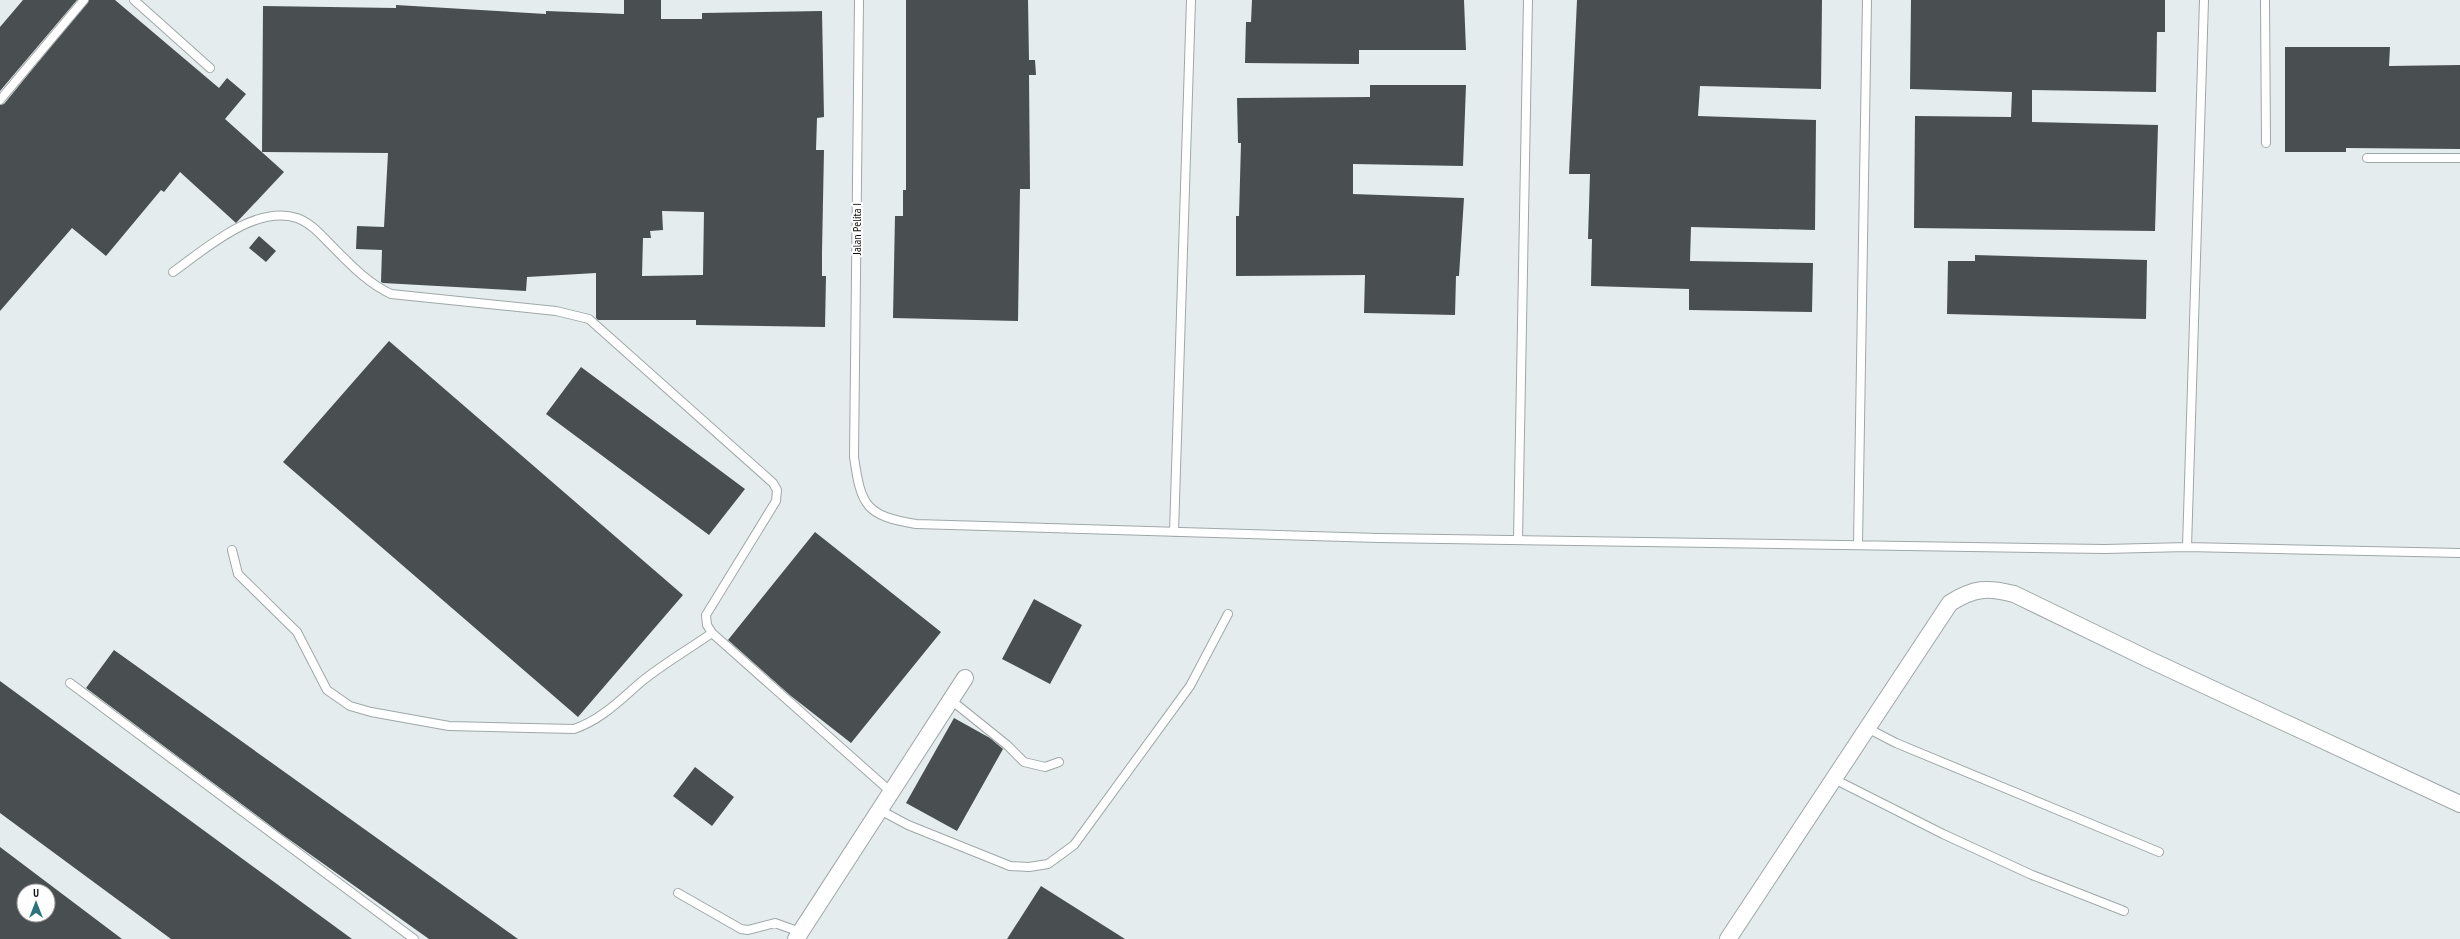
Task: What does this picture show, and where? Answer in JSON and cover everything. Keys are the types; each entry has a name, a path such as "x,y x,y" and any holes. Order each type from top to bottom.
{"street":[{"path":"1728,939 1950,603 1966,593 1994,589 2014,594 2148,659 2460,804"},
{"path":"798,936 965,678"}],"lane":[{"path":"0,100 84,0"},
{"path":"134,0 210,68"},
{"name":"Jalan Pelita I","path":"859,0 854,457 858,481 866,503 875,514 890,520 916,524 1518,540 1858,544 2105,549 2187,548 2460,553"},
{"path":"1174,532 1191,0"},
{"path":"1518,540 1528,0"},
{"path":"1858,544 1867,0"},
{"path":"2187,548 2204,0"},
{"path":"2265,0 2266,143"},
{"path":"2367,158 2460,158"},
{"path":"173,272 232,230 258,220 288,216 307,223 376,287 391,294 556,311 589,320 767,478 777,490 776,501 706,615 707,625 712,633 891,792"},
{"path":"232,550 238,574 297,632 327,690 350,706 409,720 449,726 574,729 585,726 618,705 642,682 712,633"},
{"path":"880,810 908,825 1010,866 1029,867 1048,864 1074,845 1190,686 1228,614"},
{"path":"70,683 414,939"},
{"path":"951,700 1007,745 1024,762 1045,767 1059,762"},
{"path":"1867,728 1896,743 2158,852"},
{"path":"1834,779 1943,834 2025,872 2124,911"},
{"path":"678,893 741,929 748,930 775,923 798,936"}],"building":[{"path":"23,0 77,0 0,91 0,27"},
{"path":"89,0 115,0 219,88 227,78 246,94 225,119 284,172 236,223 180,172 164,192 161,190 106,256 72,228 0,311 0,105 4,104"},
{"path":"624,0 661,0 661,19 702,19 702,13 822,11 824,117 817,118 816,150 824,150 822,276 826,276 825,327 696,325 696,320 598,320 596,318 596,273 527,277 526,291 383,283 381,282 382,250 356,249 357,226 384,227 388,153 262,152 263,6 396,8 396,5 546,14 546,11 624,14","holes":["662,211 704,212 703,275 642,276 643,238 651,238 650,231 663,230"]},
{"path":"906,0 1028,0 1029,60 1035,60 1036,75 1029,75 1030,189 1020,189 1018,321 893,318 895,216 903,216 903,190 906,190"},
{"path":"1252,0 1464,0 1466,50 1359,50 1359,64 1245,63 1246,22 1251,22"},
{"path":"1577,0 1822,0 1821,89 1700,86 1698,116 1816,120 1815,230 1691,227 1690,261 1813,263 1812,312 1689,310 1689,289 1591,286 1592,239 1588,239 1590,174 1569,174"},
{"path":"1911,0 2165,0 2165,32 2157,32 2156,92 2032,90 2032,122 2158,125 2155,231 1914,228 1915,116 2011,117 2012,92 1910,89"},
{"path":"2285,47 2390,47 2389,66 2460,65 2460,149 2346,148 2346,152 2285,152"},
{"path":"1370,85 1466,85 1463,166 1353,164 1353,194 1464,198 1459,276 1456,276 1455,315 1364,313 1365,275 1236,276 1236,216 1239,216 1241,143 1238,143 1237,98 1370,97"},
{"path":"259,236 276,251 266,262 249,248"},
{"path":"1975,255 2147,260 2146,319 1947,314 1948,261 1975,261"},
{"path":"389,341 683,595 578,717 283,462"},
{"path":"581,367 745,489 709,535 546,414"},
{"path":"815,532 941,632 851,743 791,696 728,640"},
{"path":"1034,599 1082,625 1050,684 1002,659"},
{"path":"114,650 518,939 429,939 283,835 86,688"},
{"path":"0,681 352,939 171,939 0,813"},
{"path":"954,718 990,738 1003,749 957,831 906,803"},
{"path":"695,767 734,797 712,826 673,796"},
{"path":"0,847 48,883 16,883 16,923 56,923 56,889 122,939 0,939"},
{"path":"1041,886 1125,939 1007,939"}]}
